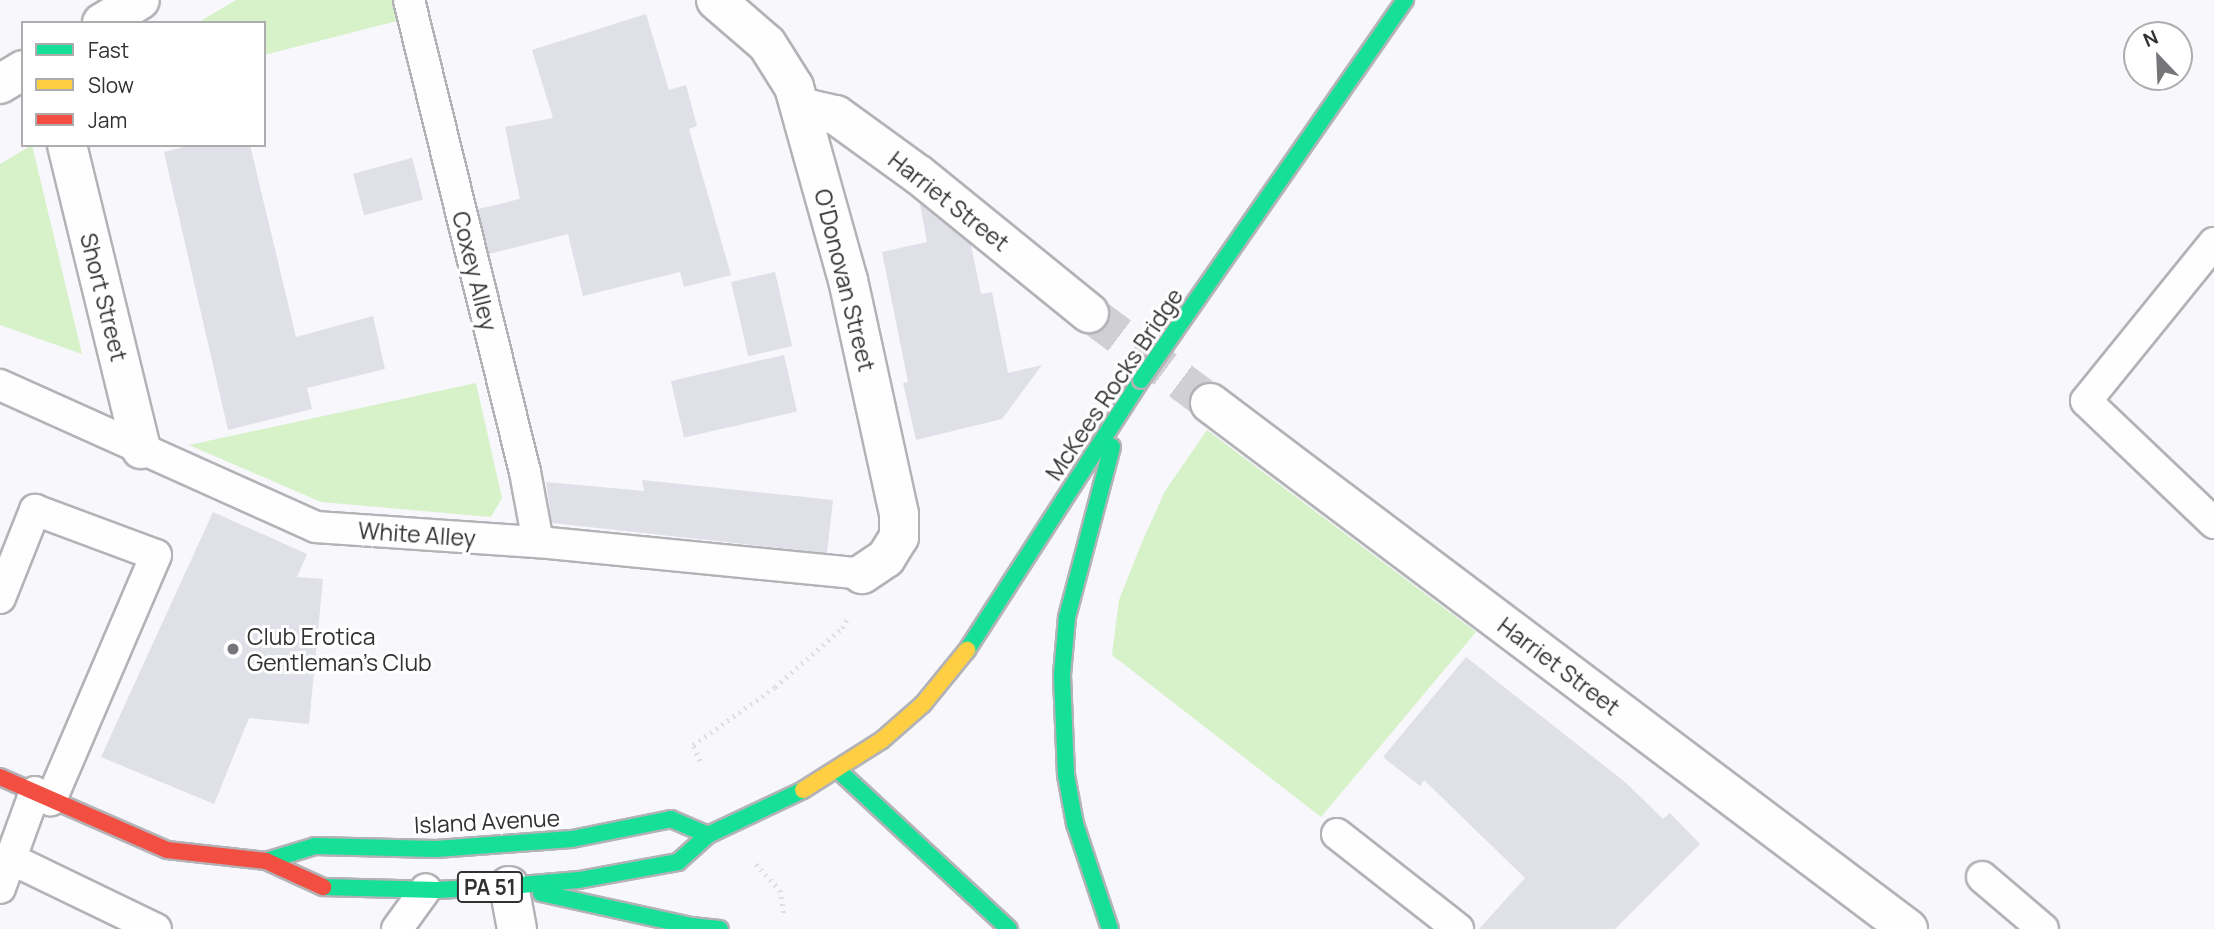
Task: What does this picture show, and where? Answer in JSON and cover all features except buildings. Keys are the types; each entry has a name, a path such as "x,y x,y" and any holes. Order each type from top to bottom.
{"main road":[{"name":"McKees Rocks Bridge","path":"838,770 882,740 923,704 951,673 1001,603 1141,380 1405,0"},
{"path":"1110,929 1074,824 1065,763 1062,675 1067,617 1083,547 1124,406"},
{"path":"838,770 1009,929"},
{"name":"Island Avenue","path":"0,777 167,850 266,861 321,887 426,889 579,880 678,862 708,835 785,800 838,770"},
{"name":"Island Avenue","path":"266,861 315,846 436,849 506,845 572,839 671,819 708,835"},
{"path":"509,886 700,928"}],"street":[{"path":"105,21 140,0"},
{"name":"O'Donovan Street","path":"716,0 767,44 784,68 800,107 848,280 899,513 899,537 886,558 862,574"},
{"path":"0,84 21,71"},
{"name":"Harriet Street","path":"800,107 836,115 919,176 1089,313"},
{"name":"Short Street","path":"67,147 141,449"},
{"name":"Harriet Street","path":"1210,403 1908,929"},
{"path":"509,886 517,929"}],"lane":[{"name":"Coxey Alley","path":"410,0 525,472 538,542"},
{"path":"2214,243 2086,401 2214,523"},
{"name":"White Alley","path":"0,385 316,527 538,542 862,574"},
{"path":"0,597 35,510 156,555 11,859 0,888"},
{"path":"1336,834 1458,929"},
{"path":"11,859 156,929"},
{"path":"1982,877 2043,929"},
{"path":"397,929 426,889"}],"path":[{"path":"700,761 693,745 775,687 842,628 863,596 862,574"},
{"path":"756,863 780,890 784,913"}],"green space":[{"path":"236,0 391,0 397,21 266,54 266,21 200,21"},
{"path":"32,147 82,354 0,325 0,164"},
{"path":"476,383 502,498 491,517 321,502 189,445"},
{"path":"1207,430 1476,632 1321,817 1112,655 1119,600 1142,542 1165,491"}],"tunnel":[{"path":"1089,313 1210,403"}],"traffic: fast":[{"path":"1141,380 1405,0"},
{"path":"967,650 1141,380"},
{"path":"1110,929 1075,824 1066,775 1062,675 1067,617 1112,447"},
{"path":"838,770 1009,929"},
{"path":"323,887 437,890 509,886 579,880 678,862 708,835 803,790"},
{"path":"266,861 315,846 436,849 572,839 671,819 708,835"},
{"path":"541,893 691,926 720,929"}],"traffic: slow":[{"path":"803,790 882,740 923,704 967,650"}],"traffic: jam":[{"path":"0,777 167,850 266,861 323,887"}],"place":[{"name":"Club Erotica Gentleman's Club","path":"233,649"}]}
